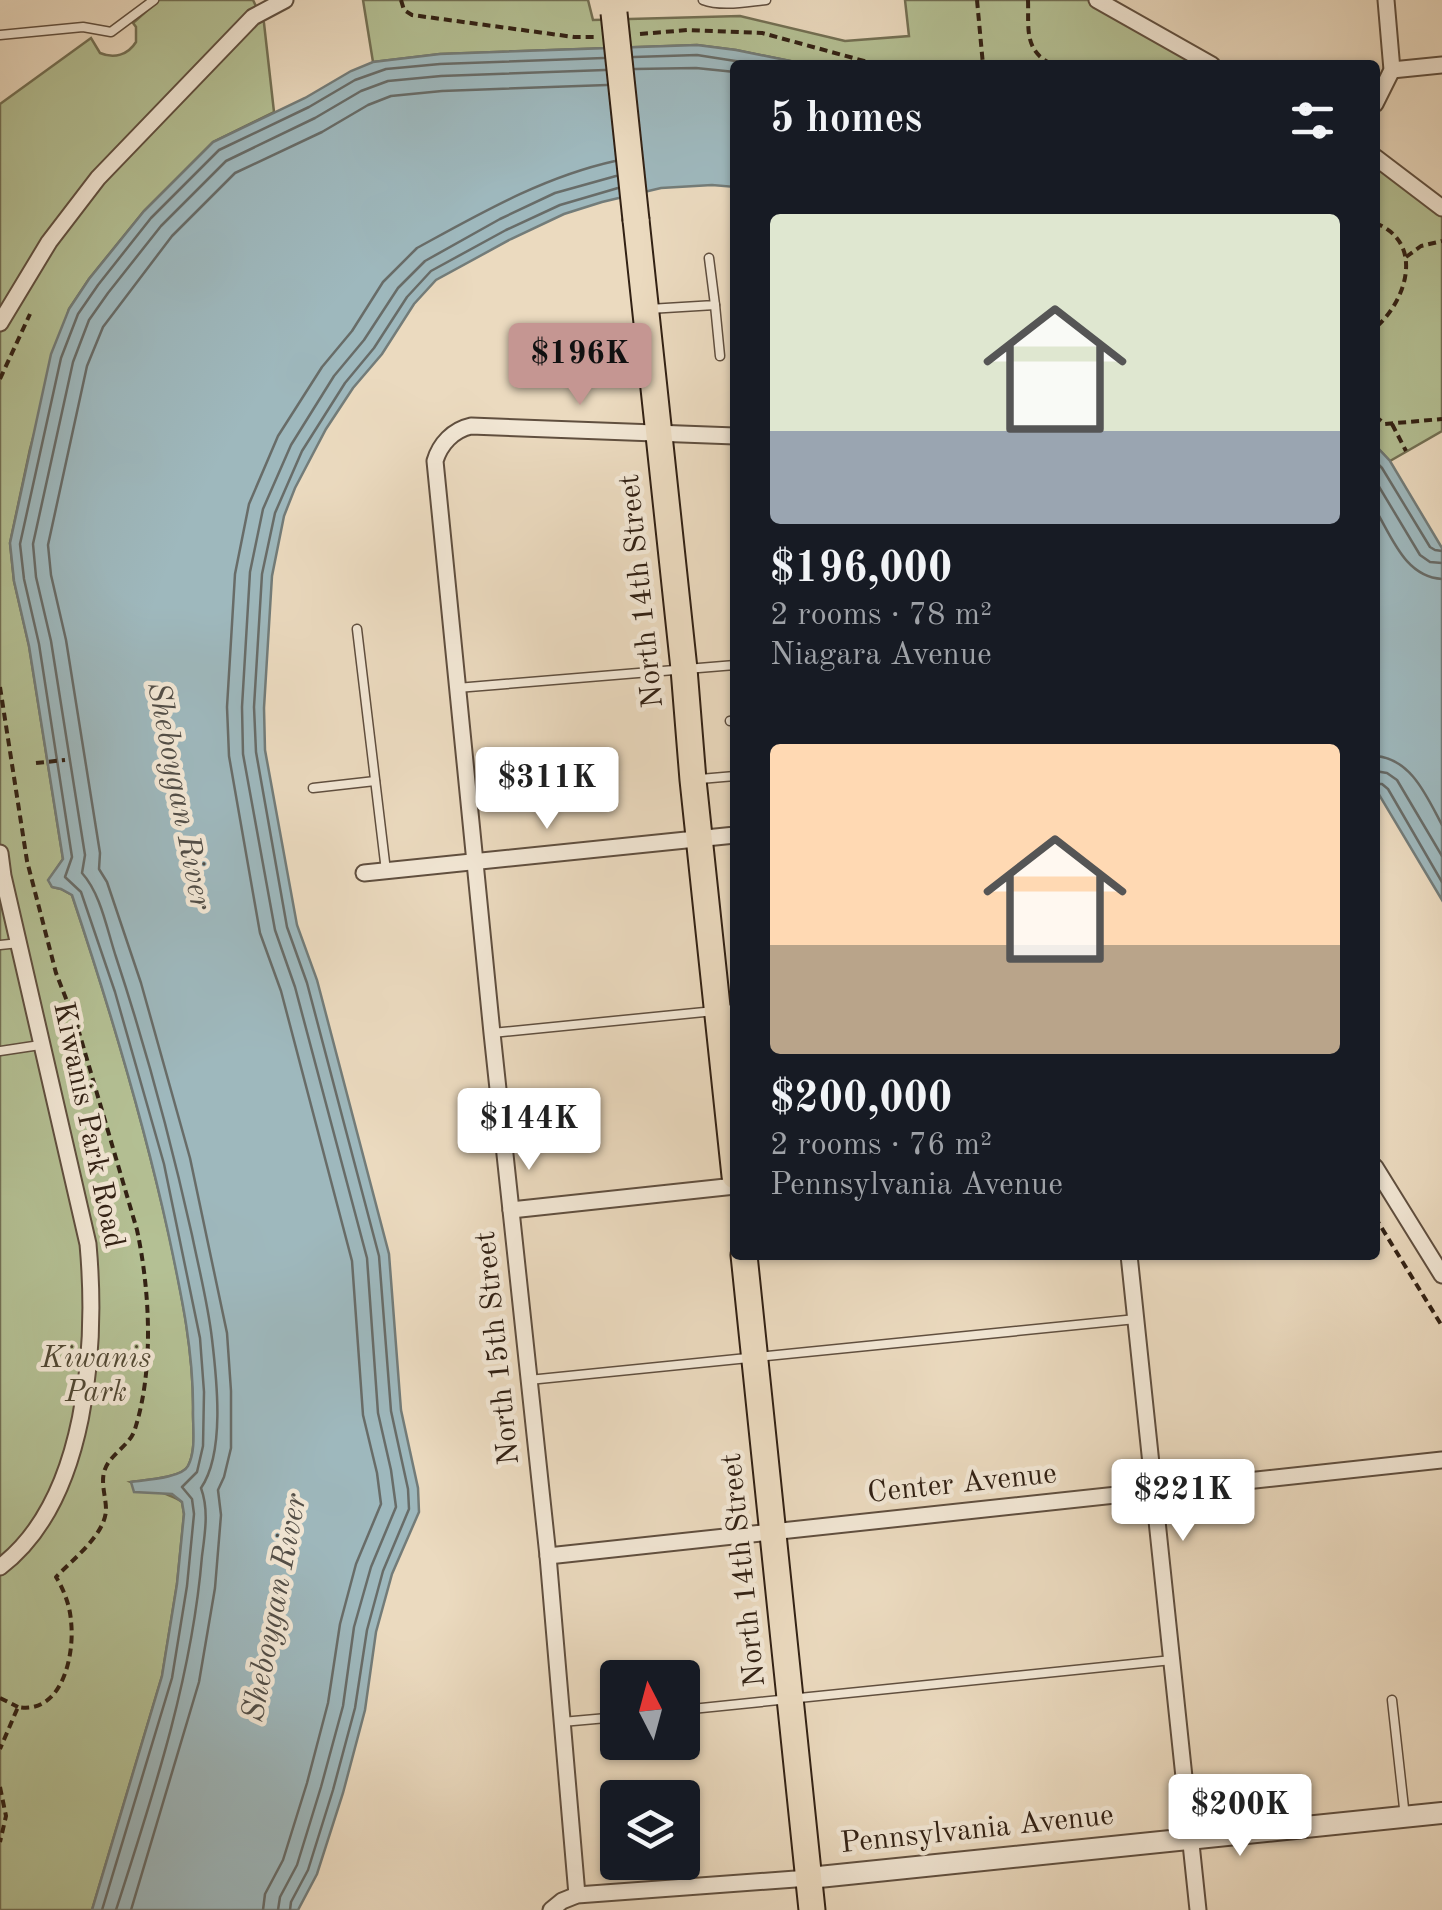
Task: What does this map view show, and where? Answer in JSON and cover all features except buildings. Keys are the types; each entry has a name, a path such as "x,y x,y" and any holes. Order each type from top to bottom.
{"main road":[{"name":"North 14th Street","path":"613,7 693,780 726,1010 730,1084"},
{"name":"North 14th Street","path":"744,1260 812,1910"}],"street":[{"path":"0,322 49,242 98,178 253,16 285,0"},
{"path":"1097,0 1203,60"},
{"path":"1380,94 1392,70 1386,0"},
{"path":"1392,70 1442,66"},
{"path":"1380,162 1442,208"},
{"name":"North 15th Street","path":"577,1896 548,1556 434,469 436,454 446,440 471,426 658,433"},
{"path":"658,433 730,436"},
{"path":"364,873 730,836"},
{"name":"Kiwanis Park Road","path":"0,853 88,1244 92,1284 88,1365 70,1456 53,1501 36,1530 0,1568"},
{"path":"1380,1175 1442,1275"},
{"path":"511,1210 730,1187"},
{"path":"1130,1260 1198,1910"},
{"name":"Center Avenue","path":"548,1556 1442,1460"},
{"name":"Pennsylvania Avenue","path":"577,1896 808,1878 1442,1813"},
{"path":"551,1910 577,1896"}],"lane":[{"path":"0,34 84,27 111,32 154,0"},
{"path":"702,0 736,4 766,0"},
{"path":"709,258 720,356"},
{"path":"645,310 714,304"},
{"path":"358,629 386,871"},
{"path":"457,688 730,665"},
{"path":"693,780 730,776"},
{"path":"313,788 375,782"},
{"path":"0,945 19,943"},
{"path":"492,1034 726,1010"},
{"path":"0,1051 44,1044"},
{"path":"529,1380 1136,1319"},
{"path":"700,1708 1172,1660"},
{"path":"1392,1700 1405,1817"},
{"path":"562,1722 600,1718"}],"path":[{"path":"977,0 983,60"},
{"path":"1028,0 1028,35 1033,50 1043,60"},
{"path":"1380,226 1397,239 1406,258 1406,276 1398,297 1380,323"},
{"path":"1406,258 1420,246 1442,241"},
{"path":"0,380 30,314"},
{"path":"1380,420 1392,424 1442,418"},
{"path":"1392,424 1406,452"},
{"path":"36,763 65,760"},
{"path":"1380,1225 1442,1326"},
{"path":"0,1698 18,1707"},
{"path":"0,1788 6,1816 0,1842"}],"green space":[{"name":"Kiwanis Park","path":"159,0 253,0 264,23 274,112 213,142 144,211 69,309 30,449 10,543 63,859 49,880 52,887 72,895 149,1153 186,1326 192,1369 193,1447 188,1466 179,1473 131,1482 182,1502 184,1514 162,1676 92,1910 0,1910 0,104 91,38 105,55 120,55 129,50 136,42 133,23"},
{"path":"363,0 588,0 593,20 740,16 845,41 909,36 905,0 1097,0 1198,60 785,60 697,45 440,54 373,62"},
{"path":"1380,163 1442,211 1442,431 1390,461 1380,450"}],"water":[{"name":"Sheboygan River","path":"697,45 785,60 730,60 730,187 661,188 564,214 436,280 414,304 326,429 284,516 272,576 265,750 297,925 317,980 389,1254 401,1410 418,1488 419,1512 392,1574 376,1632 365,1710 343,1793 317,1874 298,1910 92,1910 162,1676 184,1514 182,1502 172,1494 134,1492 131,1482 171,1476 188,1466 193,1447 193,1390 186,1322 173,1255 125,1062 72,895 52,887 48,880 63,859 10,543 51,354 69,309 144,211 213,142 373,62 440,54"},
{"path":"1380,450 1442,548 1442,900 1380,796"}]}
